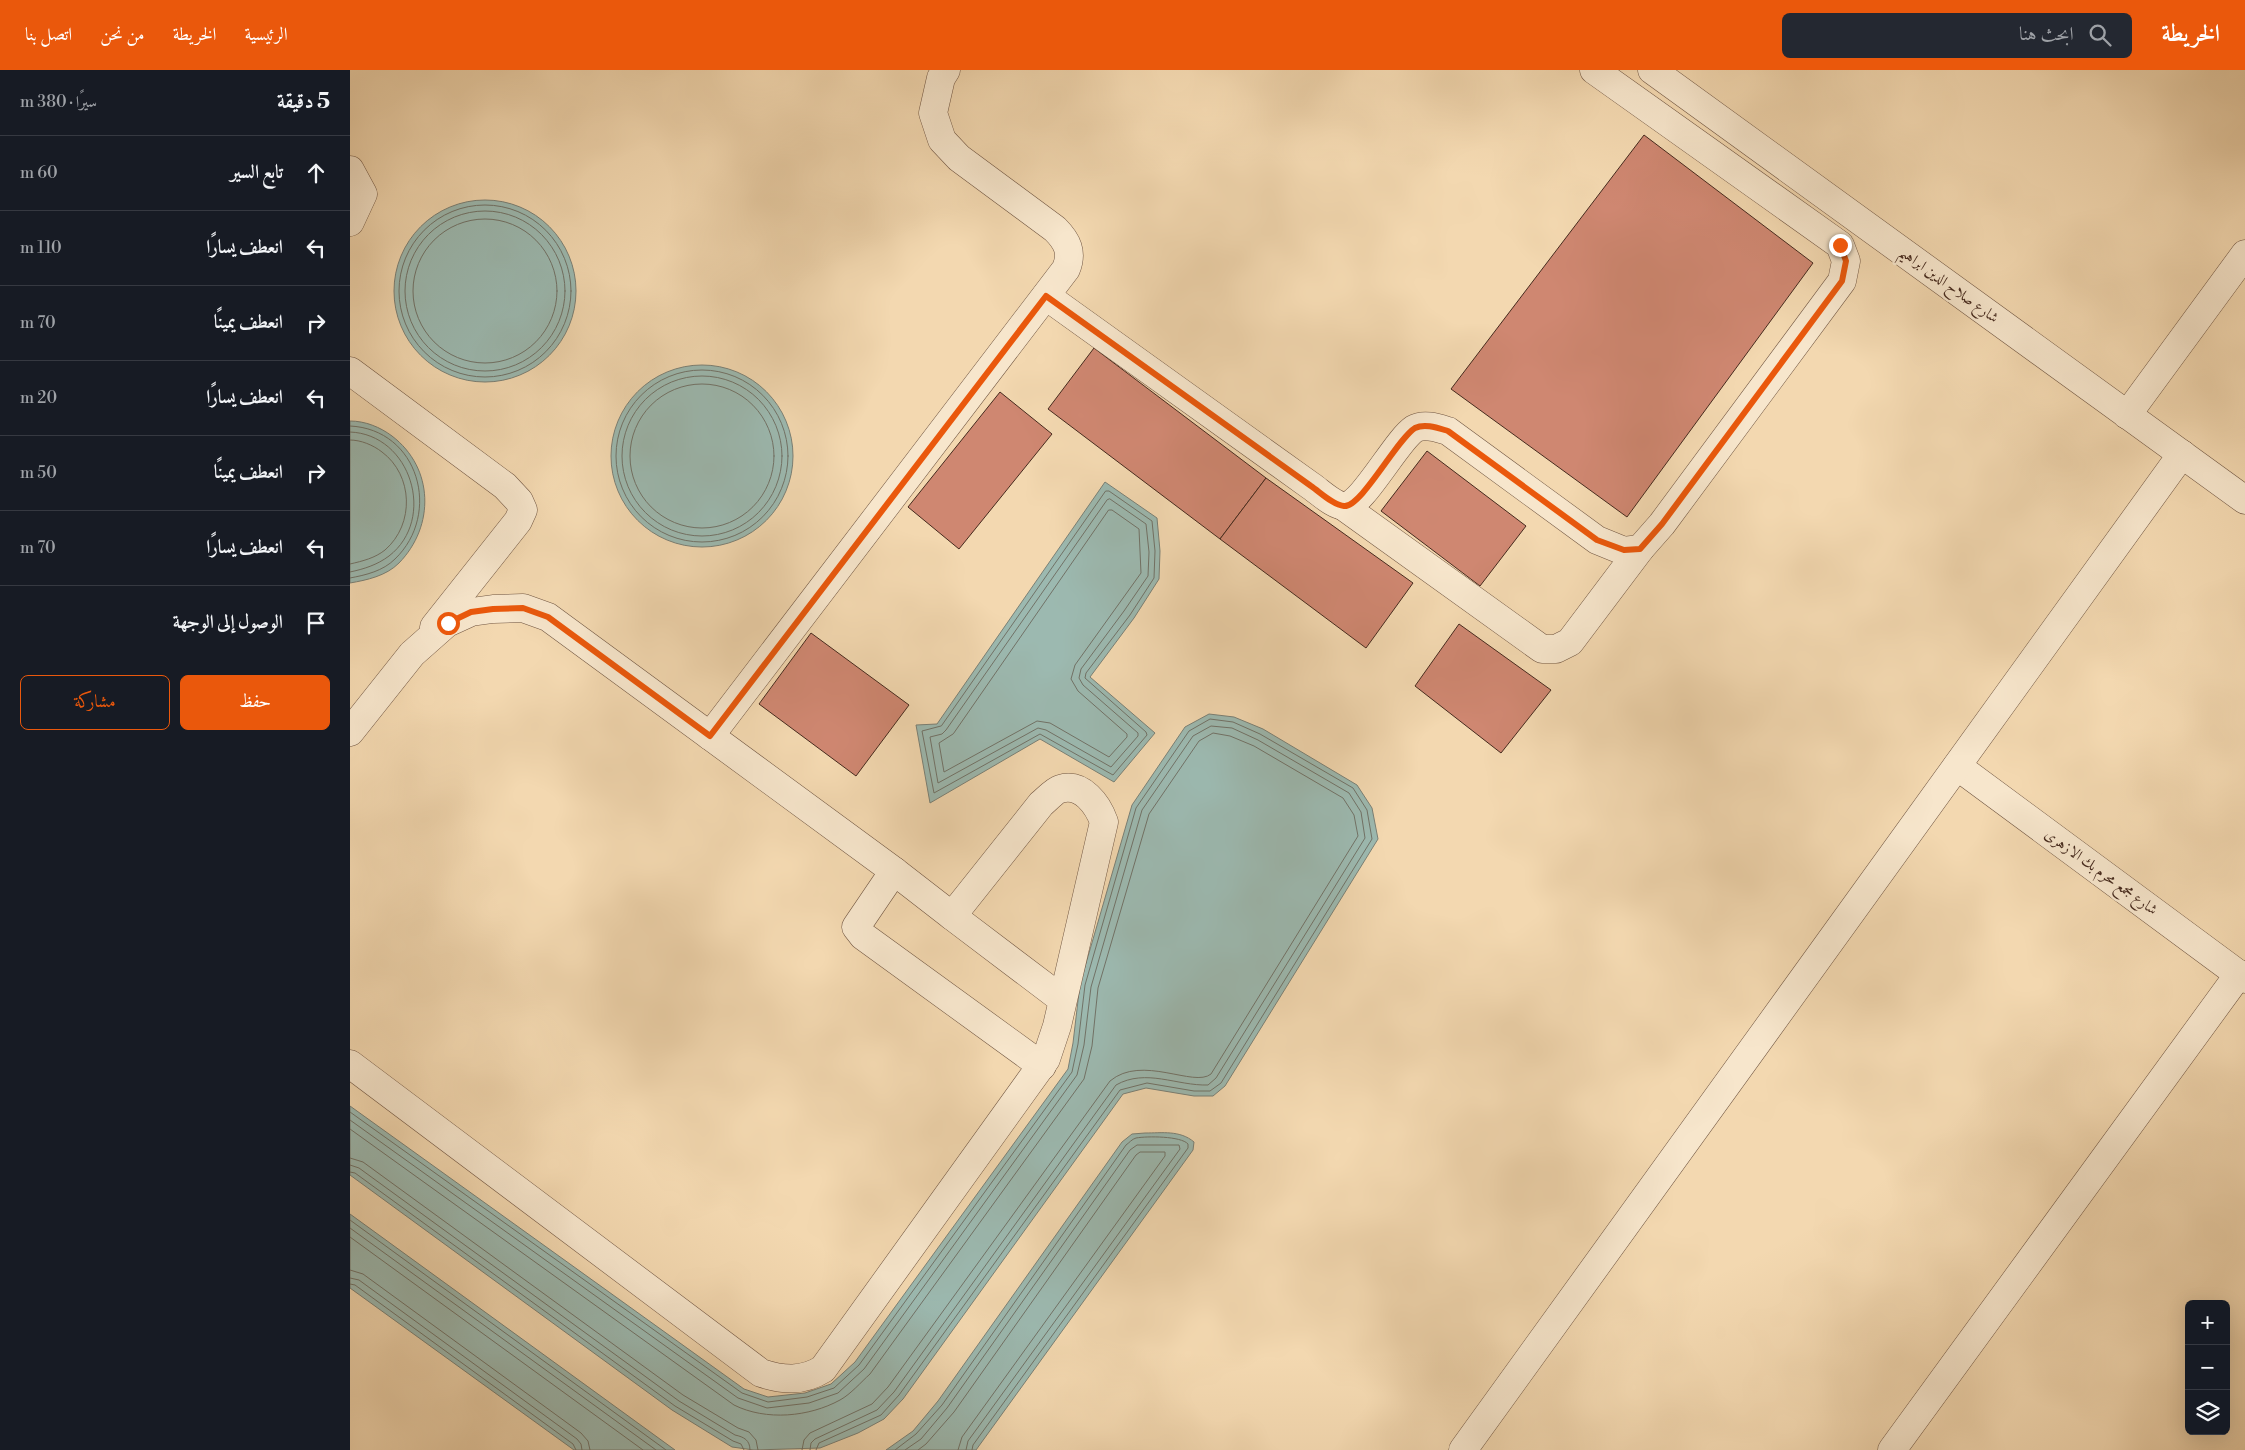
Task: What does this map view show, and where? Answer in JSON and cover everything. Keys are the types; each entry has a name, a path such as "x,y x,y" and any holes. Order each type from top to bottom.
{"street":[{"path":"710,736 1066,269 1070,252 1067,244 1055,229 959,158 942,140 933,113 941,78 946,70"},
{"path":"1046,296 1542,649 1556,650 1570,642 1640,549 1662,524 1842,281 1846,261 1840,245 1594,70"},
{"name":"شارع صلاح الدين ابراهيم","path":"1652,70 2245,500"},
{"path":"350,170 363,194 350,222"},
{"path":"2127,415 2245,254"},
{"path":"350,371 505,486 519,501 523,510 518,521 350,732"},
{"path":"1343,506 1350,505 1358,498 1398,446 1415,428 1432,426 1448,431 1597,540 1624,550 1640,549"},
{"path":"1463,1450 2182,454"},
{"path":"412,654 448,623 471,612 523,608 548,617 894,871 1063,1000"},
{"name":"شارع مجمع محرم بك الازهرى","path":"1957,766 2242,977"},
{"path":"350,1064 761,1373 786,1379 811,1376 822,1369 1042,1066 1052,1042 1063,1000 1104,822 1100,810 1088,796 1076,788 1060,789 1041,804 952,916"},
{"path":"894,871 861,917 856,927 858,932 1042,1066"},
{"path":"1892,1450 2242,977"}],"water":[{"path":"494,200 520,207 536,215 555,233 569,256 576,282 576,300 569,326 561,342 543,361 536,367 511,378 494,382 476,382 450,375 434,367 409,342 401,326 396,309 394,282 401,256 409,240 434,215 450,207 467,202"},
{"path":"702,365 720,367 737,372 753,380 772,398 786,421 791,438 793,456 791,474 786,491 778,507 760,526 737,540 720,545 702,547 684,545 667,540 651,532 632,514 618,491 613,474 611,456 613,438 618,421 626,405 644,386 667,372 684,367"},
{"path":"350,421 367,423 382,430 392,436 406,449 416,464 422,480 425,498 424,515 419,532 411,548 399,563 388,571 370,579 350,583"},
{"path":"1105,482 1157,518 1160,551 1159,579 1134,618 1090,677 1155,733 1114,782 1040,739 930,803 916,725 937,724"},
{"path":"1209,714 1234,717 1263,729 1357,785 1372,808 1378,839 1225,1086 1213,1096 1194,1096 1146,1088 1123,1094 903,1399 884,1419 858,1433 820,1448 754,1450 732,1447 672,1410 350,1175 350,1106 744,1389 768,1397 805,1393 831,1384 855,1362 1068,1069 1080,984 1132,805 1185,727"},
{"path":"1171,1133 1189,1138 1194,1142 1193,1150 976,1450 886,1450 913,1431 938,1401 1122,1142 1132,1134"},
{"path":"350,1214 675,1450 574,1450 350,1288"}],"building":[{"path":"1644,135 1813,263 1627,517 1451,389"},
{"path":"1094,348 1266,478 1220,539 1048,409"},
{"path":"1000,392 1052,434 959,549 908,507"},
{"path":"1427,451 1526,526 1480,586 1381,511"},
{"path":"1266,478 1413,583 1366,648 1220,539"},
{"path":"1459,624 1551,690 1501,753 1415,686"},
{"path":"811,633 909,705 856,776 759,704"}],"route":[{"path":"448,623 471,612 493,609 523,608 548,617 710,736 1046,296 1311,486 1343,506 1350,505 1358,498 1398,446 1415,428 1432,426 1448,431 1597,540 1624,550 1640,549 1662,524 1842,281 1846,261 1840,245"}]}
